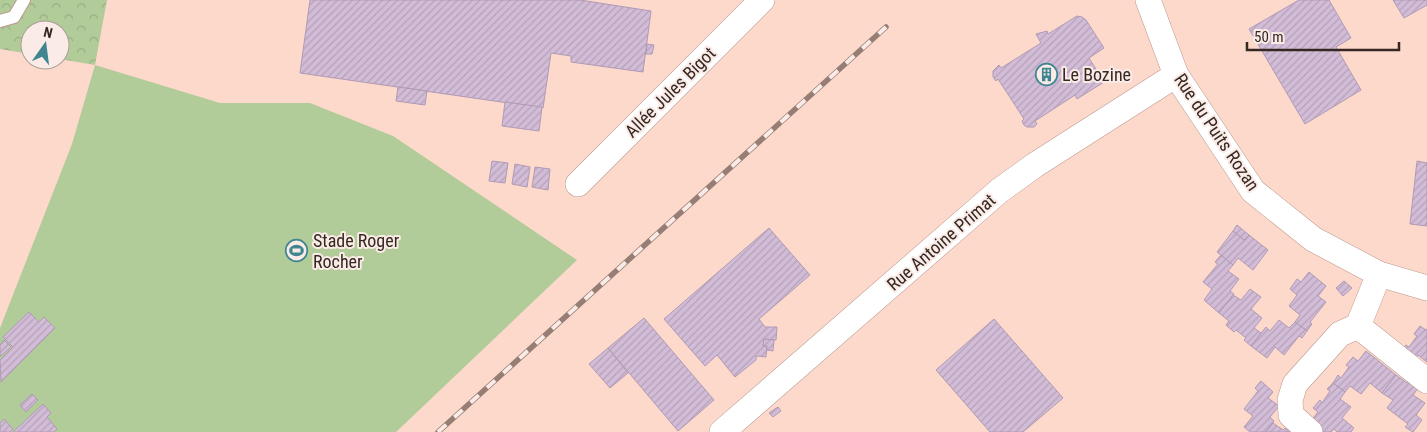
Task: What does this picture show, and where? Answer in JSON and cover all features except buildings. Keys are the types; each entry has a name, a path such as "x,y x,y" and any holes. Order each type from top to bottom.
{"street":[{"name":"Allée Jules Bigot","path":"578,184 762,0"},
{"name":"Rue du Puits Rozan","path":"1148,0 1176,75 1253,190 1313,239 1379,274 1427,288"},
{"name":"Rue Antoine Primat","path":"722,432 1000,191 1035,165 1176,75"},
{"path":"1310,432 1291,415 1290,400 1295,384 1340,334 1358,326 1379,274"},
{"path":"1358,326 1427,381"}],"lane":[{"path":"0,21 14,17 24,0"}],"green space":[{"path":"0,0 107,0 95,65 70,61 70,20 20,20 20,52 0,49"},
{"name":"Stade Roger Rocher","path":"95,65 220,103 310,103 393,136 577,260 396,432 0,432 0,328 72,144"}],"railway":[{"path":"438,432 886,27"}],"place":[{"name":"Le Bozine","path":"1046,74"},
{"name":"Stade Roger Rocher","path":"297,250"}]}
